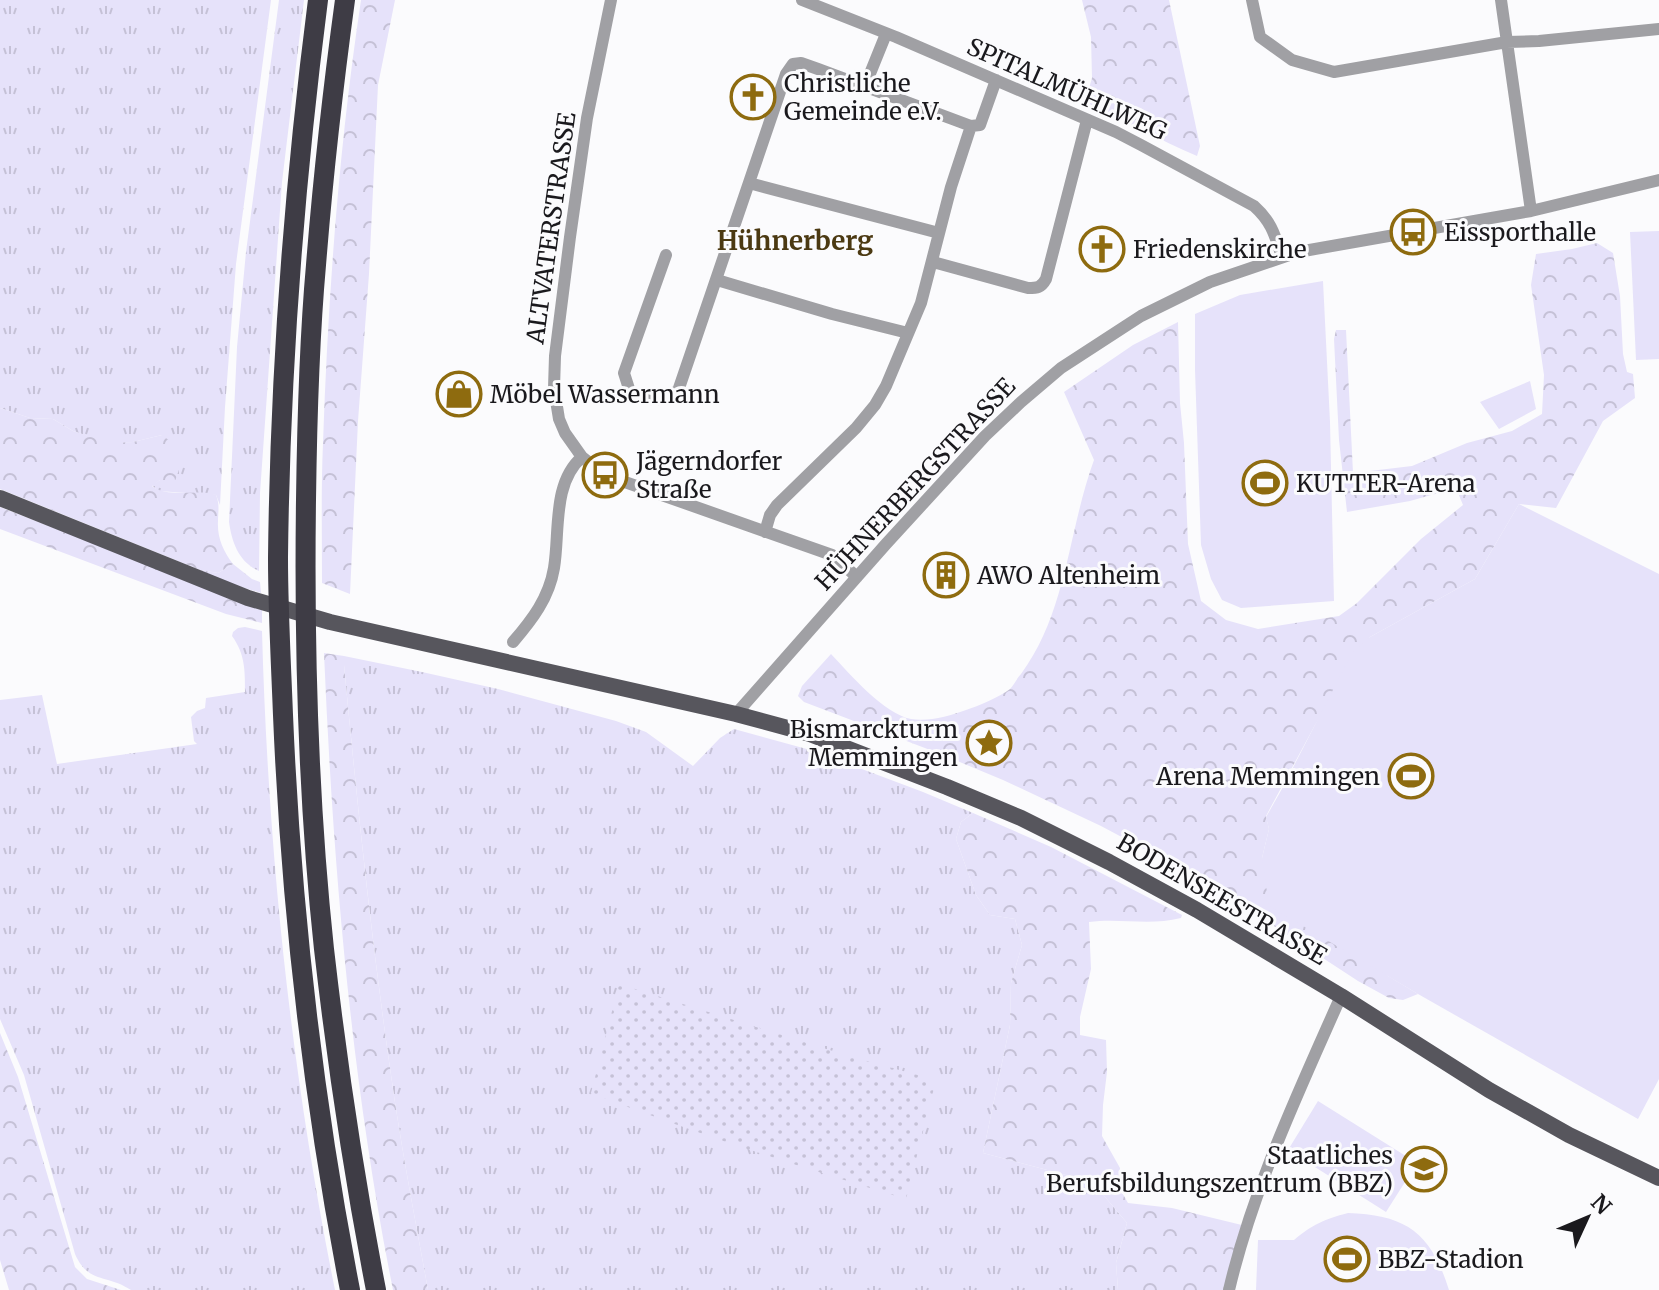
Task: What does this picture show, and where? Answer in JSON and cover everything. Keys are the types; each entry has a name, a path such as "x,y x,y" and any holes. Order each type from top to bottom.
{"highway":[{"path":"318,0 288,280 280,430 280,646 287,806 308,1035 350,1290"},
{"path":"345,0 315,267 307,433 306,653 324,947 343,1094 376,1290"}],"main road":[{"name":"BODENSEESTRASSE","path":"0,498 262,602 330,622 736,714 810,734 947,787 1021,818 1197,910 1502,1098 1569,1135 1659,1178"}],"street":[{"name":"ALTVATERSTRASSE","path":"582,457 559,419 554,388 555,356 587,118 611,0"},
{"name":"SPITALMÜHLWEG","path":"802,0 996,80 1141,145 1254,206 1271,224 1282,257"},
{"path":"1252,0 1260,37 1292,60 1334,72 1507,42 1659,29"},
{"path":"1501,0 1531,211"},
{"path":"865,86 886,34"},
{"path":"666,255 624,373 631,395 656,400 678,391 786,74 793,64 801,63 971,126 980,125 996,80"},
{"path":"933,262 1028,288 1042,286 1087,120"},
{"path":"765,532 777,505 856,428 886,386 921,303 951,187 971,126"},
{"name":"HÜHNERBERGSTRASSE","path":"736,714 985,436 1031,392 1104,338 1210,282 1298,252 1531,211 1659,180"},
{"path":"749,183 939,233"},
{"path":"717,280 908,333"},
{"path":"513,642 531,621 545,597 554,568 563,488 574,463 582,457 605,475 624,483 832,555 857,577"},
{"path":"1229,1290 1237,1254 1282,1130 1341,996"}],"green space":[{"path":"0,0 271,0 236,264 220,505 216,495 158,491 152,485 160,480 162,435 111,444 73,431 53,419 30,418 0,408"},
{"path":"279,0 304,0 282,182 260,493 259,571 246,562 238,551 229,522 237,347 246,252"},
{"path":"361,0 395,0 378,85 350,594 322,583 322,478 336,221 346,110"},
{"path":"1082,0 1169,0 1200,146 1197,156 1085,102 1092,78 1091,37"},
{"path":"1659,231 1659,359 1636,360 1630,232"},
{"path":"1597,243 1613,253 1620,296 1623,354 1627,372 1633,374 1635,398 1603,421 1556,508 1519,504 1475,579 1370,637 1315,725 1266,816 1269,829 1262,858 1388,976 1418,994 1403,1000 1389,998 1208,883 1101,826 1003,780 804,702 798,696 802,686 831,654 879,702 911,719 932,719 953,714 989,701 1010,689 1036,650 1048,624 1094,460 1064,392 1133,345 1178,322 1188,544 1201,601 1226,620 1258,629 1339,616 1357,603 1421,539 1463,505 1456,488 1410,501 1347,512 1339,440 1336,330 1346,330 1353,473 1412,466 1467,443 1512,431 1542,414 1544,375 1531,285 1536,254"},
{"name":"KUTTER-Arena","path":"1323,281 1334,601 1241,608 1222,600 1211,579 1201,545 1195,314 1240,295"},
{"path":"1530,381 1536,409 1499,429 1480,402"},
{"path":"0,408 30,418 53,419 73,431 111,443 133,442 162,435 179,448 181,464 175,481 160,480 152,486 166,492 216,495 220,538 233,564 218,573 200,570 0,489"},
{"path":"1519,504 1659,574 1659,1079 1638,1119 1269,906 1262,858 1269,829 1266,817 1352,653 1370,637 1475,579"},
{"path":"0,507 262,609 262,623 226,614 0,529"},
{"path":"233,564 260,582 261,593 225,582 200,570 218,573"},
{"path":"238,628 262,631 270,797 284,962 306,1127 335,1290 131,1290 92,1274 80,1264 75,1254 24,1075 0,1019 0,700 42,695 57,764 197,744 191,717 205,708 206,698 245,692 242,656 232,636"},
{"path":"324,653 344,656 359,819 384,1024 428,1290 393,1290 378,1211 346,973"},
{"path":"344,656 498,689 616,721 646,732 693,766 720,738 734,729 814,751 973,813 961,822 956,839 976,895 990,915 1015,919 1022,945 1011,983 1010,1025 983,1153 1095,1185 1127,1223 1116,1263 1118,1290 428,1290 384,1024 359,818"},
{"path":"973,813 1051,847 1182,915 1181,918 1158,921 1089,922 1091,969 1080,1017 1080,1035 1106,1040 1102,1136 1120,1168 1120,1189 1128,1203 1172,1208 1250,1227 1232,1290 1118,1290 1116,1263 1127,1223 1095,1185 983,1153 1010,1025 1011,983 1022,945 1015,919 990,915 976,895 956,839 961,822"},
{"path":"619,984 936,1080 906,1199 747,1149 591,1093"},
{"path":"0,1033 18,1077 75,1267 87,1279 121,1290 9,1290 0,1260"},
{"path":"1318,1101 1417,1163 1386,1212 1288,1150"},
{"name":"BBZ-Stadion","path":"1348,1213 1386,1218 1414,1231 1434,1254 1449,1290 1256,1290 1258,1240 1294,1240 1319,1223"}],"place":[{"name":"Christliche Gemeinde e.V.","path":"753,97"},
{"name":"Eissporthalle","path":"1413,232"},
{"name":"Friedenskirche","path":"1102,249"},
{"name":"Möbel Wassermann","path":"459,394"},
{"name":"Jägerndorfer Straße","path":"605,475"},
{"name":"KUTTER-Arena","path":"1265,483"},
{"name":"AWO Altenheim","path":"946,575"},
{"name":"Bismarckturm Memmingen","path":"989,743"},
{"name":"Arena Memmingen","path":"1411,776"},
{"name":"Staatliches Berufsbildungszentrum (BBZ)","path":"1424,1169"},
{"name":"BBZ-Stadion","path":"1347,1259"}],"district":[{"name":"Hühnerberg","path":"795,240"}]}
